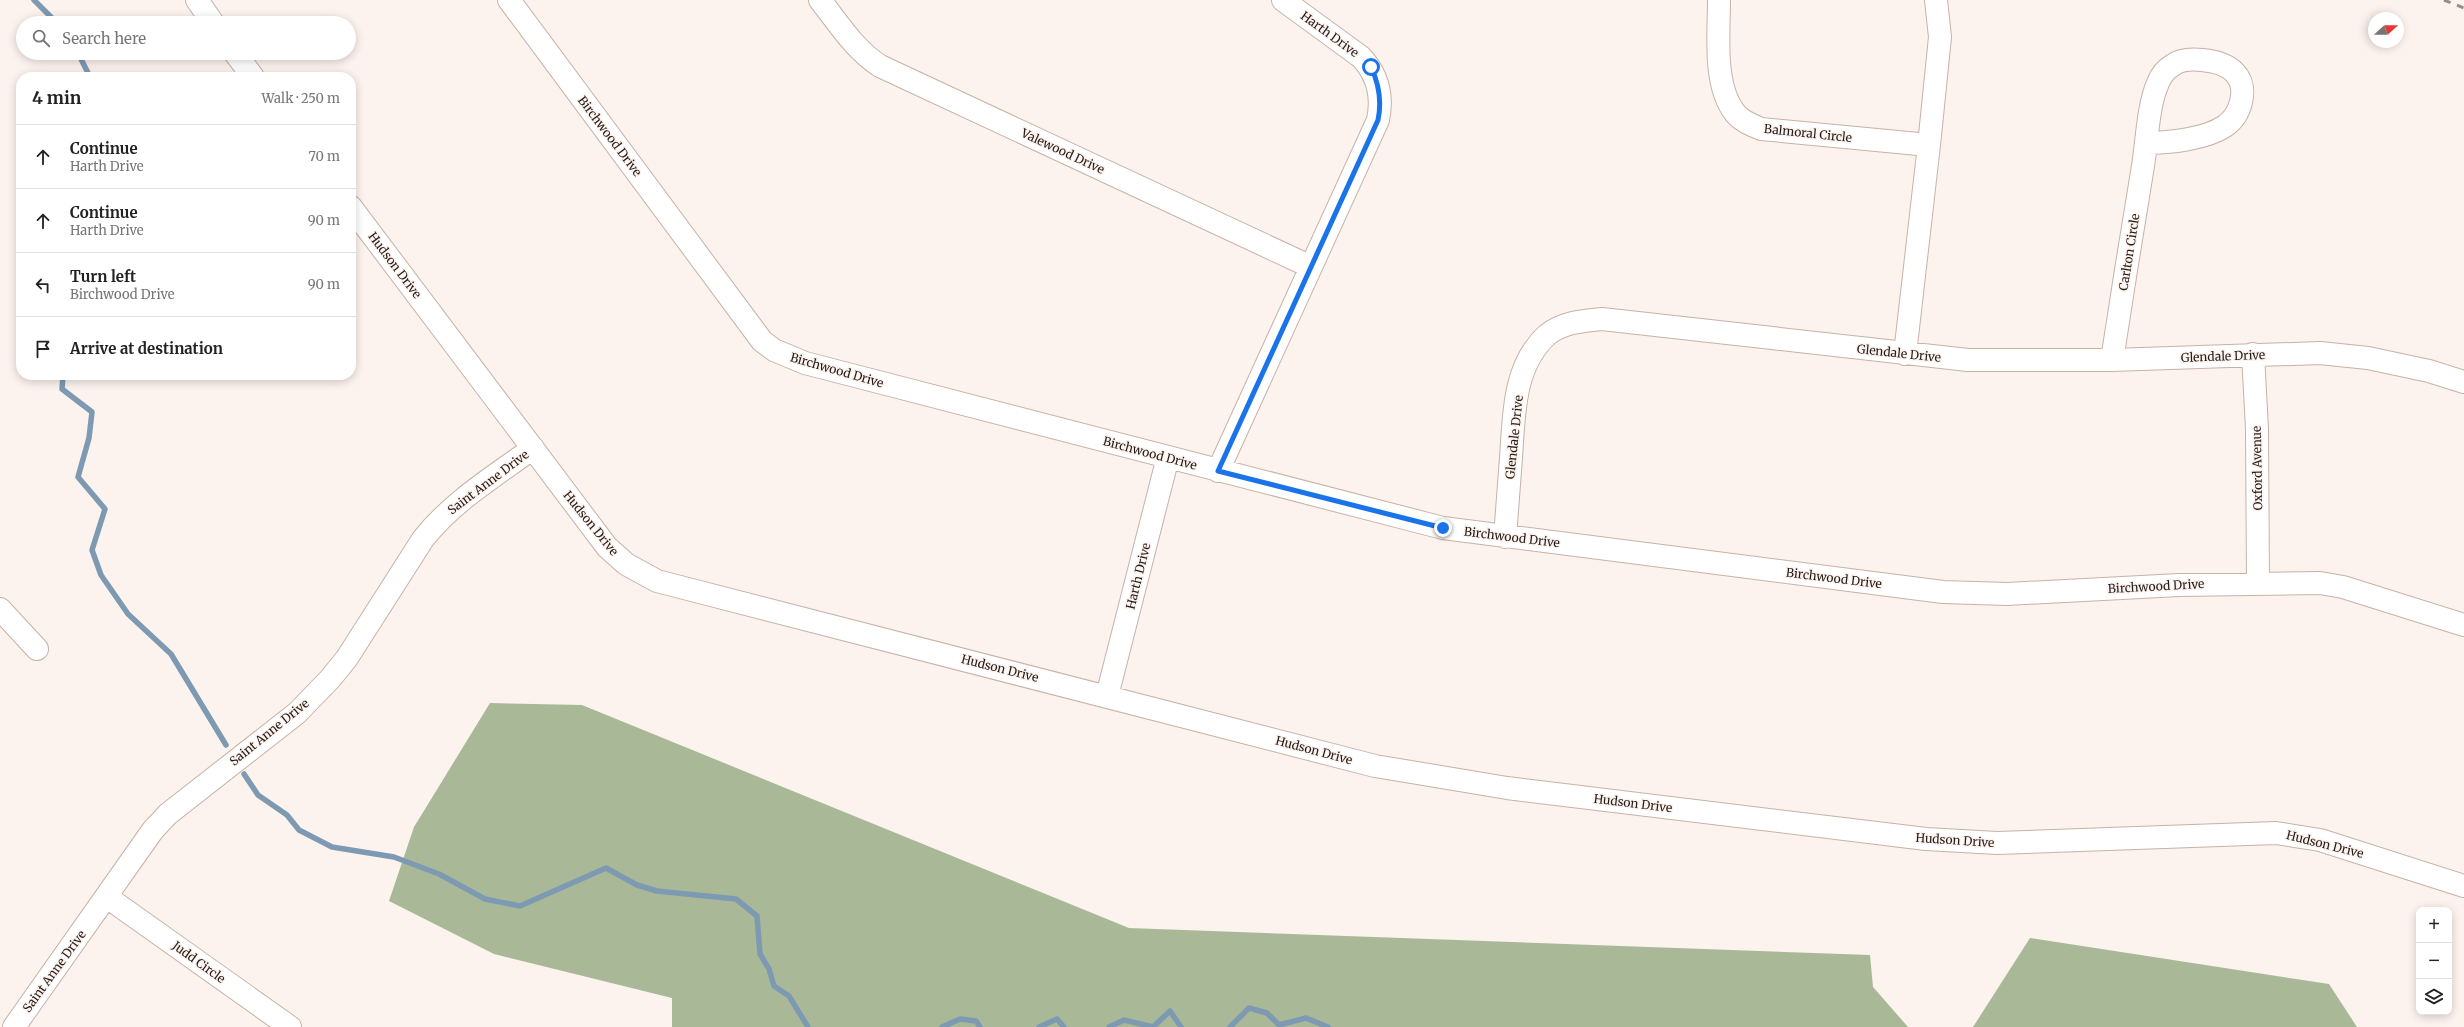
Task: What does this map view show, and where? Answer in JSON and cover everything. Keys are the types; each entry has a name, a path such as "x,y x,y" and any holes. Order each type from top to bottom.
{"street":[{"path":"196,0 208,16"},
{"name":"Birchwood Drive","path":"509,0 762,341 774,350 805,363 1443,528 1943,592 2007,594 2258,582 2320,583 2343,586 2464,626"},
{"name":"Valewood Drive","path":"820,0 852,43 880,66 1313,257"},
{"name":"Harth Drive","path":"1218,471 1313,257 1378,120 1380,107 1377,80 1371,67 1361,57 1284,0"},
{"name":"Balmoral Circle","path":"1719,0 1718,46 1724,94 1735,114 1746,122 1761,129 1929,145"},
{"path":"1906,354 1940,37 1936,0"},
{"name":"Carlton Circle","path":"2112,360 2146,143 2158,83 2167,68 2178,62 2194,59 2225,65 2236,73 2242,88 2240,104 2235,117 2224,126 2185,139 2146,143"},
{"path":"240,60 249,72"},
{"name":"Hudson Drive","path":"356,214 608,547 626,564 657,581 1375,766 1507,788 1926,839 1997,843 2276,833 2320,840 2464,886"},
{"name":"Glendale Drive","path":"1505,537 1515,402 1521,378 1530,354 1548,334 1570,323 1602,319 1968,360 2112,360 2253,354 2320,353 2368,358 2429,371 2464,382"},
{"name":"Oxford Avenue","path":"2253,354 2257,429 2258,582"},
{"name":"Saint Anne Drive","path":"14,1027 153,830 168,814 297,713 330,679 347,658 423,539 437,522 454,505 533,448"},
{"name":"Harth Drive","path":"1107,696 1168,457"},
{"path":"0,609 37,650"},
{"name":"Judd Circle","path":"107,897 290,1027"}],"green space":[{"path":"490,703 582,705 1129,928 1870,955 1873,987 1908,1027 672,1027 672,998 494,954 389,901 414,827"},
{"path":"2030,938 2329,984 2357,1027 1973,1027"}],"waterway":[{"path":"34,0 50,16"},
{"path":"82,60 88,72"},
{"path":"63,380 62,389 92,412 89,438 78,477 105,509 92,550 101,575 128,614 171,654 226,745"},
{"path":"244,774 258,795 287,815 299,830 332,847 394,857 439,874 485,899 520,906 606,868 637,885 657,891 736,899 757,916 760,954 769,969 774,986 789,996 808,1027"},
{"path":"1230,1027 1249,1008 1267,1013 1279,1025 1306,1018 1328,1027"},
{"path":"1109,1027 1124,1020 1153,1027 1170,1011 1181,1027"},
{"path":"942,1027 960,1019 976,1021 980,1027"},
{"path":"1039,1027 1057,1019 1064,1027"}],"railway":[{"path":"2444,0 2464,8"}],"route":[{"path":"1371,67 1377,80 1380,107 1378,120 1309,266 1218,471 1443,528"}]}
